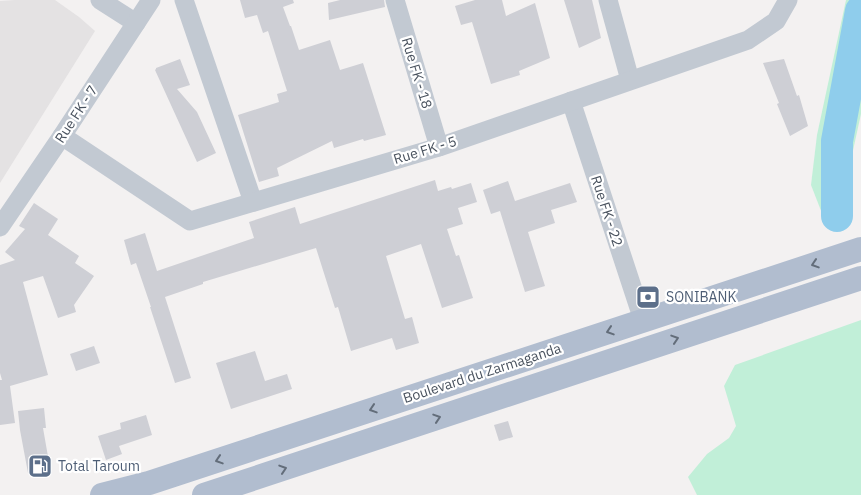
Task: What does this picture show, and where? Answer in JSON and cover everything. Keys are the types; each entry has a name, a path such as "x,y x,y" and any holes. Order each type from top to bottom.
{"main road":[{"name":"Boulevard du Zarmaganda","path":"102,495 159,480 861,249"},
{"name":"Boulevard du Zarmaganda","path":"204,495 861,278"},
{"path":"496,368 504,396"}],"street":[{"path":"100,0 136,23"},
{"name":"Rue FK - 7","path":"0,227 151,0"},
{"path":"184,0 253,202"},
{"name":"Rue FK - 18","path":"395,0 439,147"},
{"path":"608,0 630,80"},
{"name":"Rue FK - 5","path":"62,136 190,221 439,147 748,40 776,21 788,0"},
{"name":"Rue FK - 22","path":"572,101 643,320"}],"shaded area":[{"path":"55,0 95,31 0,183 0,1"}],"green space":[{"path":"846,0 861,0 861,114 837,216 825,221 811,185 817,135"},
{"path":"861,320 861,495 697,495 688,477 707,454 729,438 736,426 724,386 735,365"}],"building":[{"path":"240,0 293,0 294,3 283,7 299,50 330,40 340,70 363,63 386,135 364,141 363,139 334,148 332,141 277,168 279,176 259,182 238,115 279,102 277,94 287,91 268,31 263,33 257,15 245,18"},
{"path":"340,0 384,0 385,7 329,20 328,3"},
{"path":"475,0 502,0 506,16 535,3 550,58 519,71 520,75 491,84 472,22 461,25 455,6"},
{"path":"564,0 592,0 601,38 579,48"},
{"path":"180,59 190,85 177,89 197,112 216,153 197,162 155,70"},
{"path":"784,59 797,96 799,95 808,126 790,136 763,63"},
{"path":"435,180 438,191 471,183 477,202 458,208 463,224 447,229 456,256 459,255 473,298 442,308 421,244 386,256 405,319 412,317 419,343 396,350 392,338 351,351 338,307 335,308 316,248 203,282 203,284 165,297 191,378 175,383 136,263 131,265 124,240 145,233 157,271 254,238 249,222 295,207 300,224"},
{"path":"508,181 515,201 570,183 577,202 551,210 555,223 528,232 545,286 525,292 500,211 491,214 483,190"},
{"path":"34,203 58,219 48,235 79,256 75,263 94,276 74,305 76,312 58,318 43,276 23,282 48,375 10,386 15,423 0,425 0,380 2,380 0,373 0,265 15,260 5,252 25,229 19,226"},
{"path":"94,346 100,363 76,371 70,354"},
{"path":"255,351 265,381 287,374 292,389 231,409 216,363"},
{"path":"44,408 46,428 43,428 50,468 28,473 18,411"},
{"path":"146,415 152,435 119,446 122,454 106,460 98,436 121,429 120,423"},
{"path":"508,421 513,437 499,441 494,425"}],"waterway":[{"path":"837,216 837,141 861,11"}],"place":[{"name":"SONIBANK","path":"648,297"},
{"name":"Total Taroum","path":"40,466"}]}
